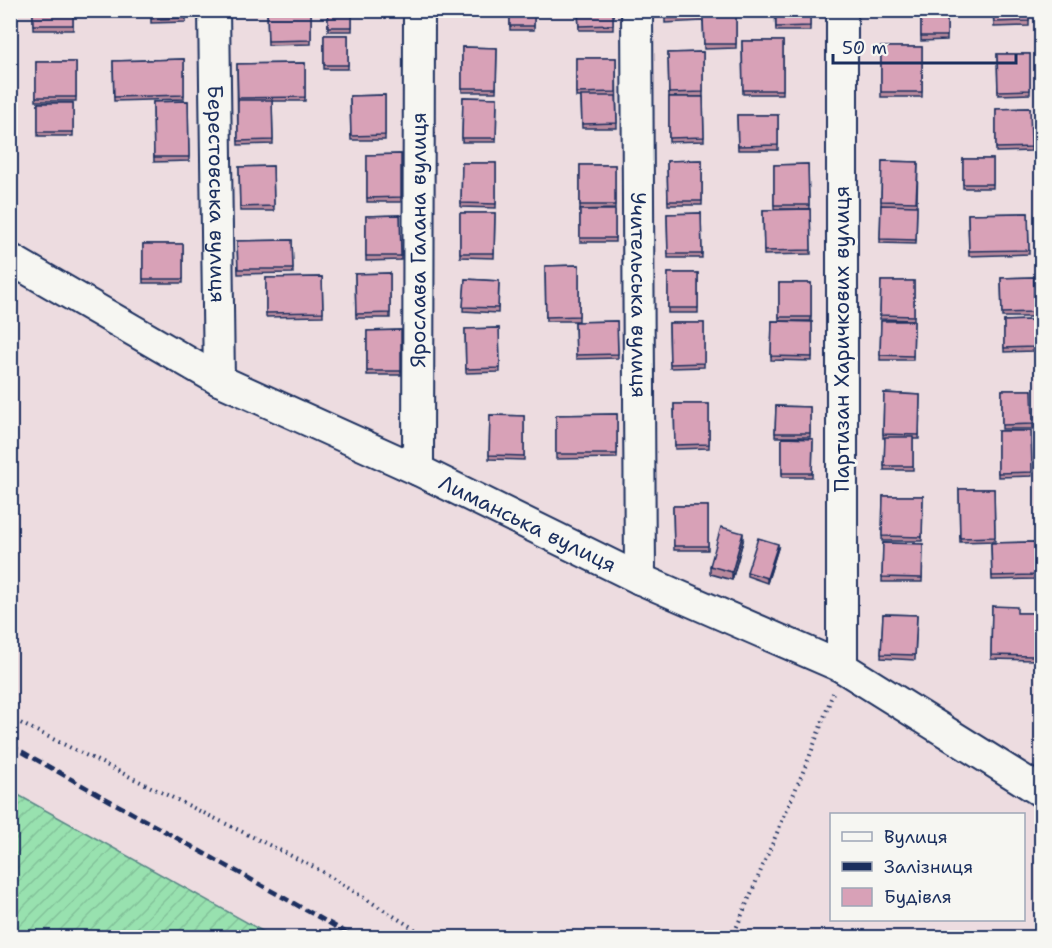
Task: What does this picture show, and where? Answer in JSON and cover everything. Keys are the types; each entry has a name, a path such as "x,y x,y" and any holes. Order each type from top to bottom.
{"street":[{"name":"Берестовська вулиця","path":"214,10 219,380"},
{"name":"Ярослава Галана вулиця","path":"418,470 419,10"},
{"name":"Учительська вулиця","path":"637,10 640,579"},
{"name":"Партизан Харичкових вулиця","path":"842,10 843,668"},
{"name":"Лиманська вулиця","path":"10,259 219,380 418,470 640,579 843,668 1041,792"}],"path":[{"path":"732,938 809,758 843,668"},
{"path":"10,718 316,868 429,938"}],"green space":[{"path":"11,791 273,937 11,937"}],"building":[{"path":"33,10 73,10 73,25 33,25"},
{"path":"151,10 186,10 186,18 151,19"},
{"path":"267,10 311,10 311,40 268,41"},
{"path":"328,10 352,10 352,27 328,27"},
{"path":"510,10 534,10 534,26 510,26"},
{"path":"578,10 613,10 613,25 579,26"},
{"path":"665,10 736,10 736,44 704,44 703,17 665,18"},
{"path":"776,10 810,10 810,26 776,27"},
{"path":"921,10 947,10 947,36 921,36"},
{"path":"993,10 1029,10 1029,21 994,22"},
{"path":"324,35 348,35 348,65 324,65"},
{"path":"742,41 783,41 783,90 743,90"},
{"path":"462,47 497,48 496,88 462,88"},
{"path":"881,47 922,47 922,92 881,92"},
{"path":"703,52 703,92 669,93 668,53"},
{"path":"997,54 1030,54 1030,90 998,91"},
{"path":"576,58 616,58 616,92 576,93"},
{"path":"184,59 184,95 114,97 113,61"},
{"path":"36,62 76,62 76,97 36,97"},
{"path":"305,63 305,97 238,98 237,64"},
{"path":"385,95 385,135 351,136 350,96"},
{"path":"581,96 616,96 617,123 582,124"},
{"path":"463,97 497,98 496,138 462,138"},
{"path":"669,97 703,97 704,137 669,138"},
{"path":"238,100 272,100 273,140 238,141"},
{"path":"188,101 189,157 154,157 153,102"},
{"path":"38,103 73,103 73,132 38,132"},
{"path":"1030,108 1031,147 996,148 996,109"},
{"path":"737,115 778,115 778,145 738,146"},
{"path":"401,154 401,197 367,198 367,155"},
{"path":"963,159 993,159 993,184 963,184"},
{"path":"702,160 702,201 668,201 667,161"},
{"path":"882,161 918,162 916,202 881,201"},
{"path":"462,163 496,163 496,204 461,203"},
{"path":"808,164 809,205 774,205 774,165"},
{"path":"580,165 615,165 615,205 580,205"},
{"path":"273,166 274,206 240,207 239,167"},
{"path":"881,205 917,206 916,240 880,239"},
{"path":"810,209 811,250 764,251 763,210"},
{"path":"580,210 615,210 615,238 580,238"},
{"path":"460,213 495,213 494,253 460,253"},
{"path":"701,213 702,254 668,254 667,214"},
{"path":"1028,213 1029,250 969,251 968,214"},
{"path":"400,215 401,256 366,256 366,216"},
{"path":"292,240 293,269 238,269 237,241"},
{"path":"143,244 183,244 183,279 143,279"},
{"path":"579,265 579,316 546,317 545,266"},
{"path":"390,273 390,313 356,314 355,274"},
{"path":"668,273 698,273 698,308 668,308"},
{"path":"322,277 323,312 266,313 266,278"},
{"path":"1034,277 1034,312 1002,313 1001,278"},
{"path":"465,279 499,281 498,308 463,307"},
{"path":"881,281 914,281 914,316 880,315"},
{"path":"779,283 811,283 811,317 779,317"},
{"path":"1034,320 1034,347 1004,348 1004,321"},
{"path":"617,321 618,354 576,355 575,322"},
{"path":"772,321 812,322 812,357 771,356"},
{"path":"881,321 914,321 913,356 880,355"},
{"path":"669,323 704,323 704,363 670,364"},
{"path":"499,328 500,368 466,369 465,329"},
{"path":"401,330 401,371 367,371 367,331"},
{"path":"1002,390 1032,390 1033,424 1002,425"},
{"path":"884,393 920,395 919,435 883,434"},
{"path":"674,404 709,404 709,444 675,445"},
{"path":"776,406 810,407 810,433 775,433"},
{"path":"617,414 617,454 556,454 556,415"},
{"path":"490,415 524,416 524,456 489,455"},
{"path":"998,431 1031,431 1032,472 998,473"},
{"path":"885,437 913,437 913,466 884,466"},
{"path":"782,438 813,439 812,473 782,473"},
{"path":"959,489 994,489 995,537 960,538"},
{"path":"883,496 923,496 922,537 882,536"},
{"path":"673,506 708,506 708,546 674,546"},
{"path":"721,527 743,533 732,572 710,566"},
{"path":"758,538 778,544 767,578 747,572"},
{"path":"1036,542 1037,575 992,576 991,543"},
{"path":"883,543 923,544 922,578 882,577"},
{"path":"992,606 1017,607 1017,613 1036,613 1035,656 991,655"},
{"path":"883,614 917,615 915,655 881,654"}],"railway":[{"path":"10,745 356,938"}]}
